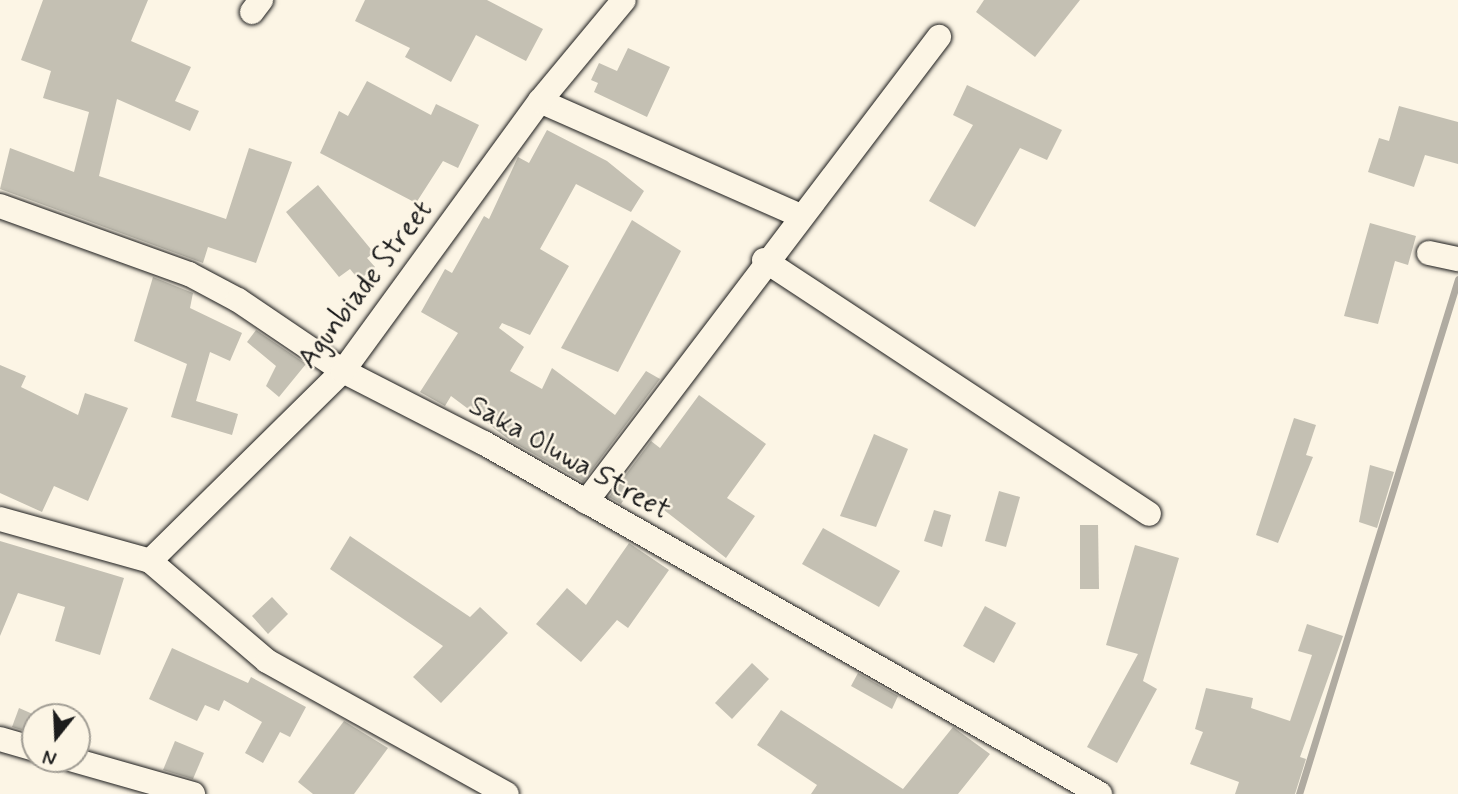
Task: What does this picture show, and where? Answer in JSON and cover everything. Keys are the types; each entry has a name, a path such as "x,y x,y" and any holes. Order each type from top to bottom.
{"street":[{"name":"Agunbiade Street","path":"150,561 343,371 540,101 624,0"},
{"path":"586,502 798,215 939,37"},
{"path":"540,101 798,215"},
{"name":"Saka Oluwa Street","path":"0,206 189,274 343,371 586,502 1098,793"},
{"path":"1429,253 1458,259"},
{"path":"764,260 1149,514"},
{"path":"0,519 150,561 277,667 507,794"},
{"path":"0,739 21,745"},
{"path":"91,765 192,794"}],"building":[{"path":"43,0 148,0 131,41 191,67 175,101 199,111 190,131 117,99 99,176 226,219 249,148 292,162 256,263 208,247 203,263 0,189 10,148 74,172 89,112 43,98 51,71 21,60"},
{"path":"365,0 487,0 543,29 526,61 476,35 451,82 405,57 410,48 355,21"},
{"path":"984,0 1080,0 1035,57 976,12"},
{"path":"628,48 670,67 647,117 594,92 598,83 591,80 599,63 617,71"},
{"path":"367,81 431,115 436,104 479,125 458,168 443,161 416,203 320,153 339,111 348,116"},
{"path":"967,85 1062,130 1047,160 1020,148 975,227 929,201 973,125 953,115"},
{"path":"1399,106 1458,122 1458,164 1425,155 1414,187 1368,172 1379,138 1389,141"},
{"path":"547,130 607,161 644,191 631,212 576,184 540,249 569,266 530,335 502,323 499,328 524,347 510,371 542,389 552,368 615,415 646,371 660,379 583,482 511,441 451,396 445,406 420,392 458,333 421,312 445,269 452,273 484,216 489,219 518,157 529,163"},
{"path":"318,185 374,253 367,258 375,267 359,280 350,269 339,277 286,212"},
{"path":"632,220 681,251 618,372 561,348"},
{"path":"1370,223 1416,236 1408,265 1395,261 1378,324 1344,316"},
{"path":"153,277 193,293 190,308 242,333 230,361 210,352 196,401 238,414 232,435 171,417 187,364 134,341"},
{"path":"256,330 306,364 279,397 266,386 276,366 247,342"},
{"path":"0,365 26,376 21,387 78,415 85,393 128,408 88,501 54,486 42,512 0,493"},
{"path":"699,395 766,444 727,498 755,516 726,558 633,486 621,504 609,497 651,441 660,448"},
{"path":"1294,418 1316,425 1306,455 1313,457 1278,543 1256,535"},
{"path":"874,434 908,449 876,527 840,516"},
{"path":"1370,465 1394,472 1377,528 1359,522"},
{"path":"999,491 1020,497 1006,547 985,541"},
{"path":"934,510 951,515 942,547 924,541"},
{"path":"1080,525 1098,525 1099,589 1080,589"},
{"path":"823,528 900,571 879,607 802,564"},
{"path":"350,536 470,617 480,607 508,633 441,703 413,677 443,646 330,569"},
{"path":"0,541 124,578 100,655 55,641 65,607 18,593 0,636"},
{"path":"629,543 669,570 628,628 617,620 581,662 536,624 567,588 586,605"},
{"path":"1135,545 1179,558 1143,681 1157,689 1117,763 1087,747 1138,654 1106,645"},
{"path":"272,597 288,614 268,634 252,616"},
{"path":"985,606 1016,623 994,663 963,646"},
{"path":"1307,624 1343,636 1300,757 1306,759 1295,794 1235,794 1239,782 1190,764 1203,732 1195,729 1206,688 1253,698 1251,708 1290,721 1312,655 1298,651"},
{"path":"172,648 248,683 251,677 306,707 290,737 280,732 263,763 245,753 262,722 224,700 219,711 205,705 197,721 149,699"},
{"path":"752,663 769,679 732,719 715,703"},
{"path":"858,673 898,696 892,709 851,686"},
{"path":"19,708 21,730 12,727"},
{"path":"781,710 903,789 953,727 990,754 958,794 811,794 817,785 757,745"},
{"path":"344,721 388,748 354,794 313,794 298,782"},
{"path":"175,741 204,753 193,779 163,770"}],"waterway":[{"path":"1299,794 1458,279"}]}
